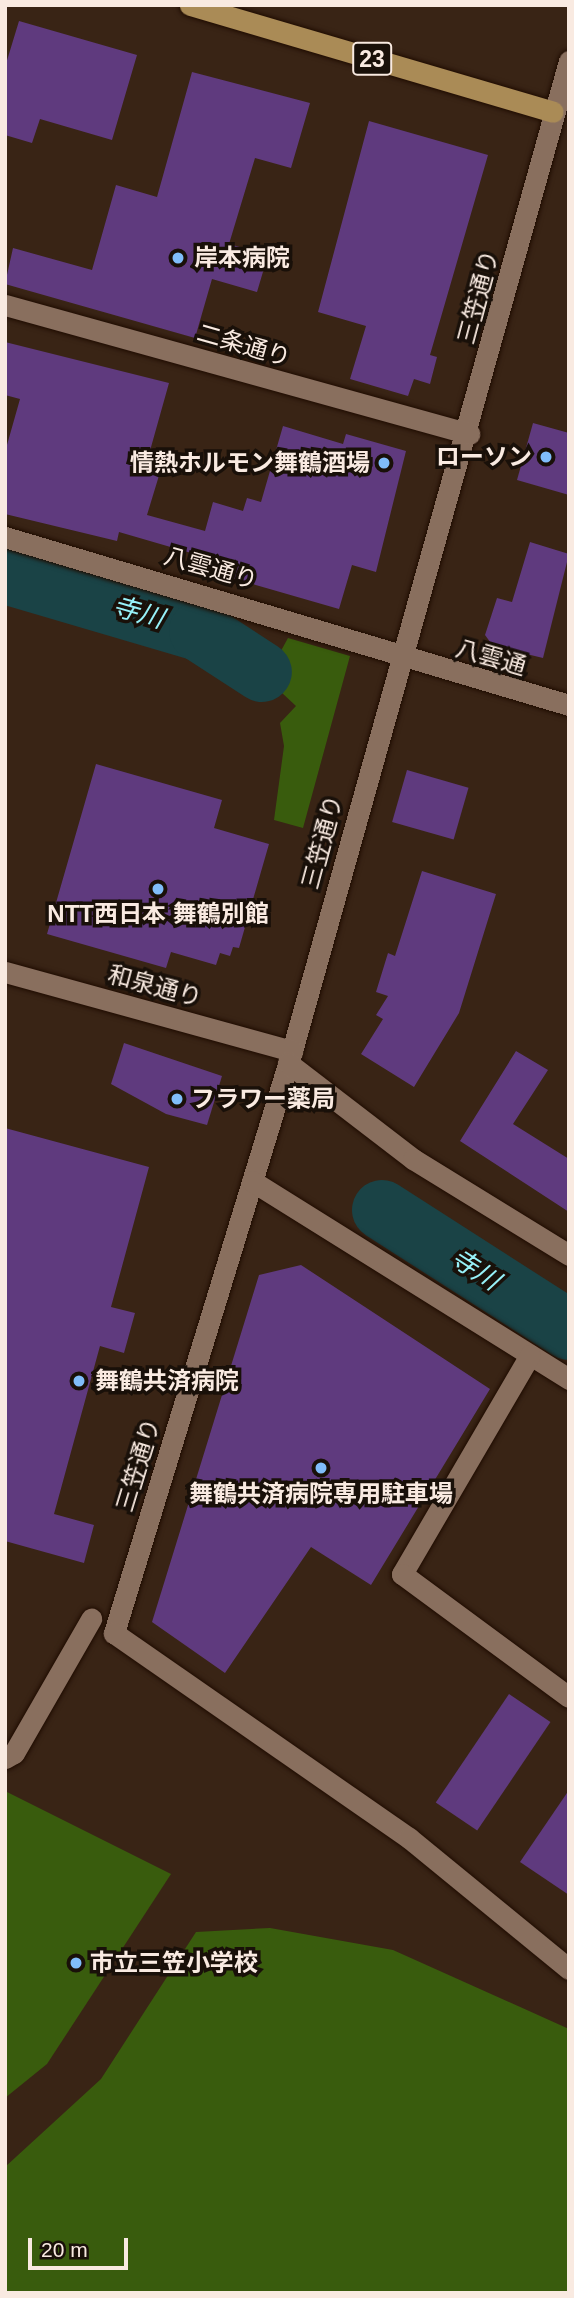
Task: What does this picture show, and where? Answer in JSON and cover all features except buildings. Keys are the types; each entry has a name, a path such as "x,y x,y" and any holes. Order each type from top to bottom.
{"main road":[{"name":"23","path":"190,5 564,114"}],"street":[{"name":"三笠通り","path":"569,61 564,114 399,659 290,1057 114,1633 409,1838 569,1969"},
{"name":"二条通り","path":"5,305 469,434"},
{"name":"八雲通り","path":"5,537 371,641 399,659"},
{"name":"八雲通","path":"399,659 569,705"},
{"name":"和泉通り","path":"5,972 290,1057"},
{"path":"290,1057 413,1158 569,1255"},
{"path":"252,1181 569,1379"},
{"path":"530,1355 402,1574 569,1697"},
{"path":"5,1758 14,1754 91,1619"}],"green space":[{"path":"288,638 350,656 303,828 274,820 284,746 280,723 296,706 266,678"},
{"name":"市立三笠小学校","path":"5,1791 171,1874 47,2064 5,2098"},
{"path":"270,1928 393,1950 569,2029 569,2293 5,2293 5,2167 101,2079 196,1932"}],"waterway":[{"name":"寺川","path":"5,574 199,631 262,672"},
{"name":"寺川","path":"382,1210 569,1330"}],"place":[{"name":"岸本病院","path":"178,258"},
{"name":"ローソン","path":"546,457"},
{"name":"情熱ホルモン舞鶴酒場","path":"384,463"},
{"name":"NTT西日本 舞鶴別館","path":"158,889"},
{"name":"フラワー薬局","path":"177,1099"},
{"name":"舞鶴共済病院","path":"79,1381"},
{"name":"舞鶴共済病院専用駐車場","path":"321,1468"},
{"name":"市立三笠小学校","path":"76,1963"}]}
